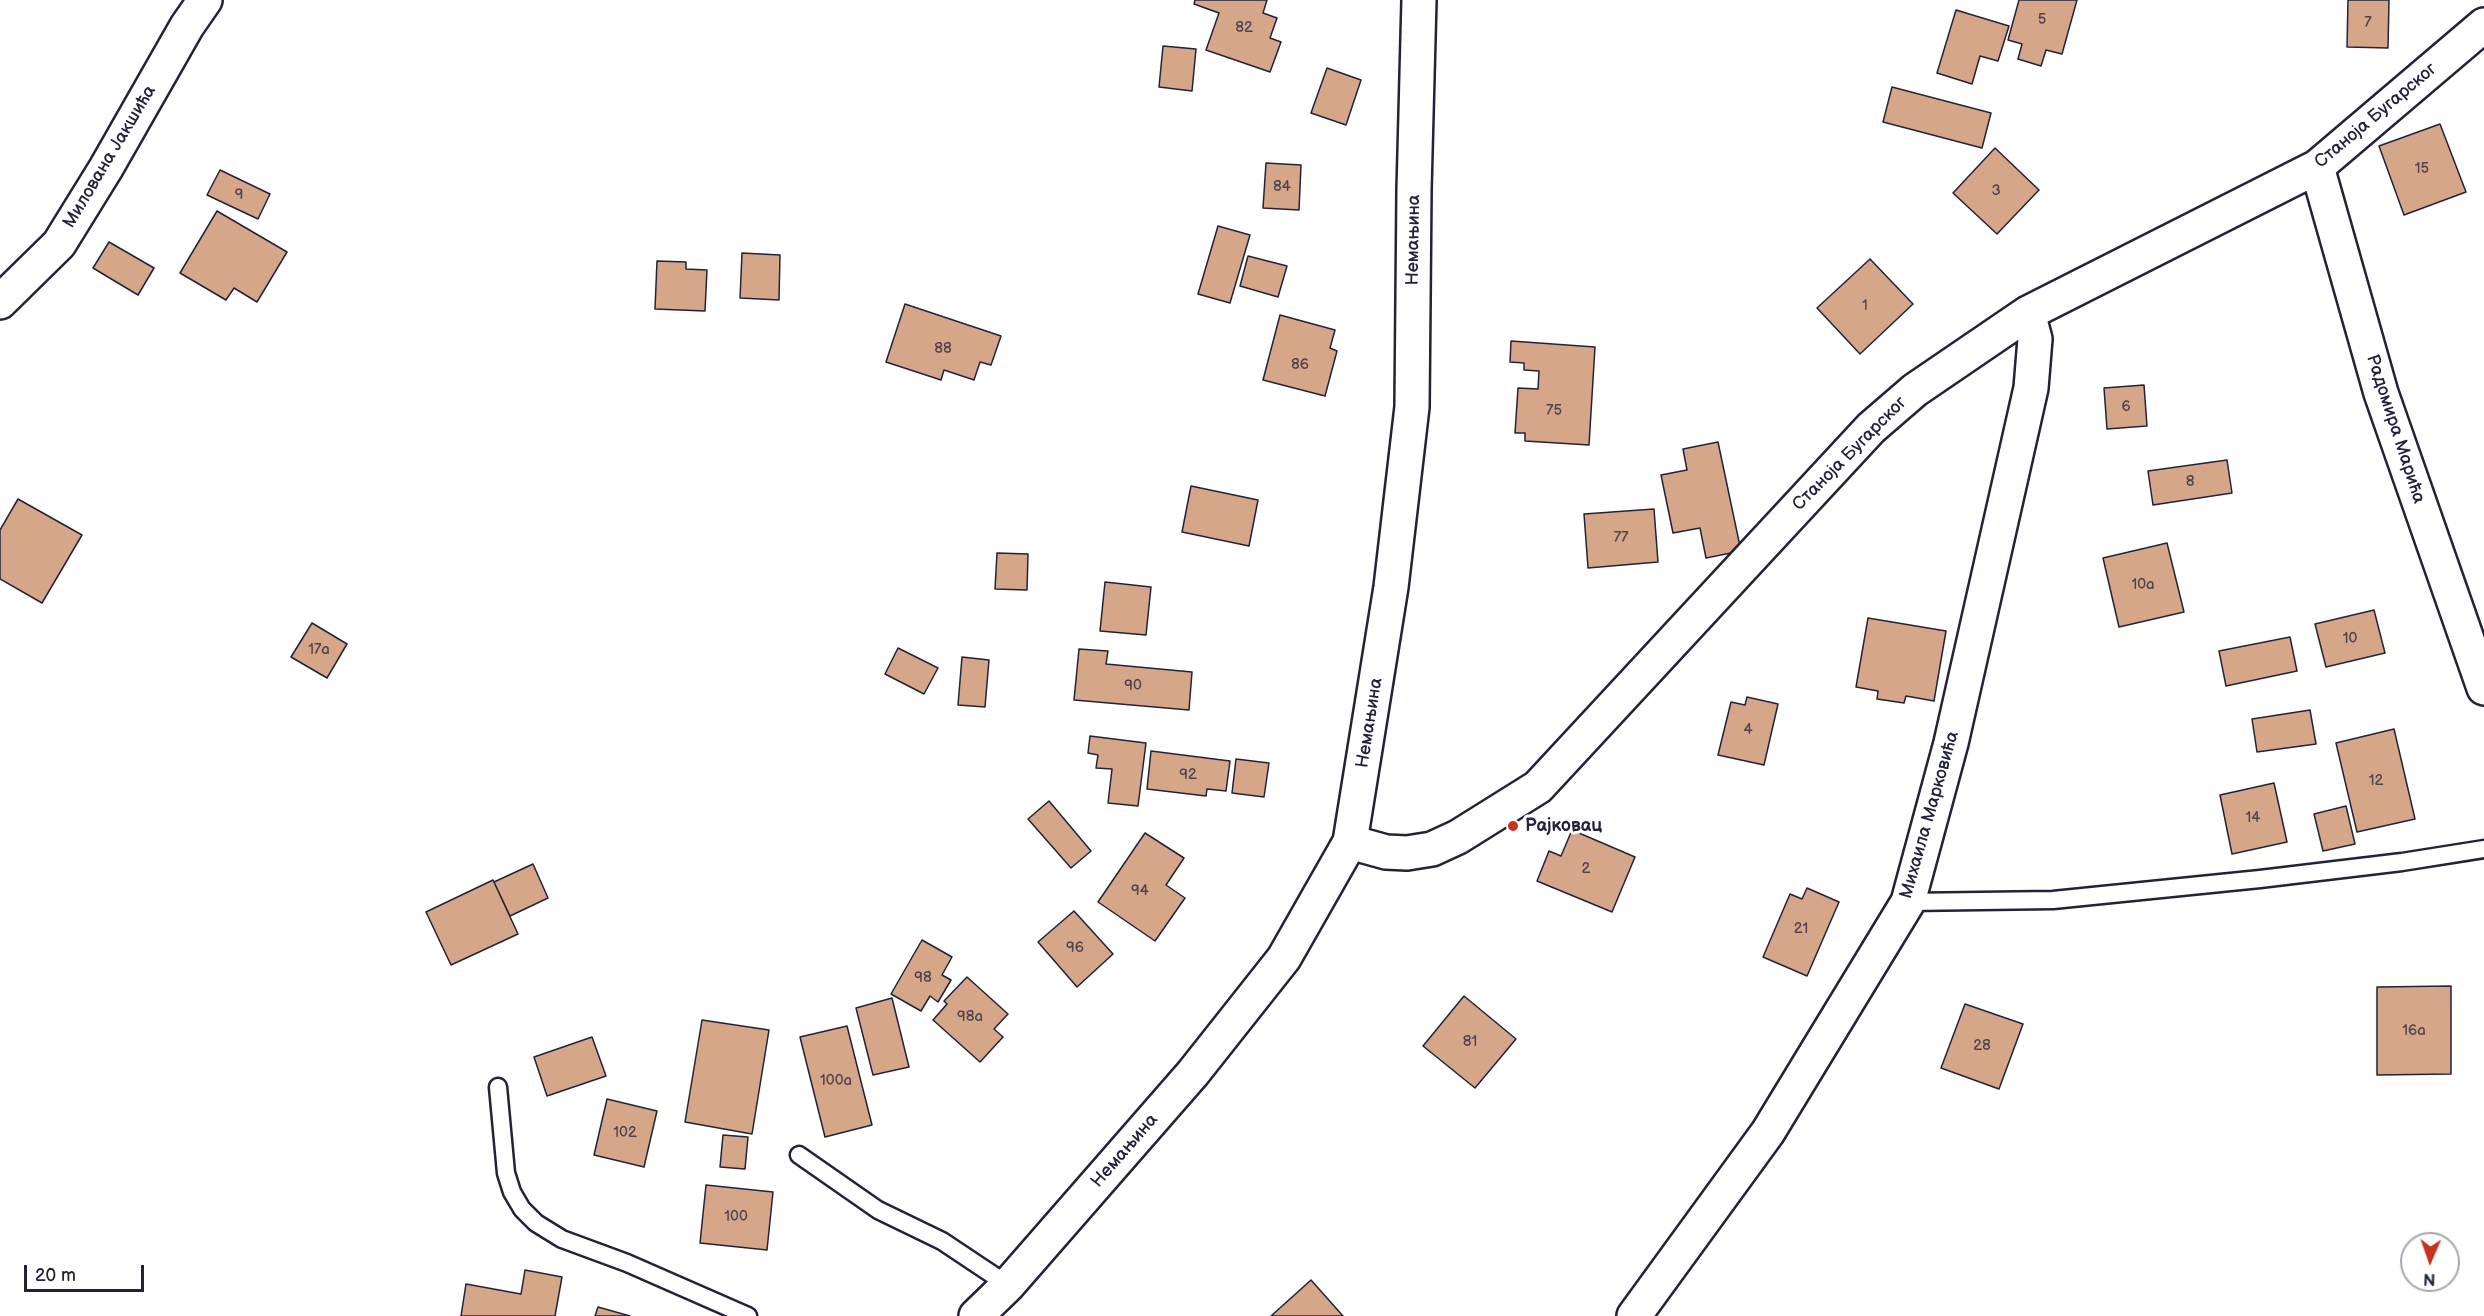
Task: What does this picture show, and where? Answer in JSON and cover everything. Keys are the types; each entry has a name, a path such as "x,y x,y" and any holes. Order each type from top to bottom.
{"street":[{"name":"Милована Јакшића","path":"0,302 59,244 106,168 187,26 205,0"},
{"name":"Немањина","path":"975,1316 1008,1285 1193,1073 1284,958 1350,842 1391,586 1413,407 1414,190 1419,0"},
{"name":"Станоја Бугарског","path":"1350,842 1386,852 1407,853 1432,849 1458,837 1538,787 1871,428 1915,390 2028,313 2317,167 2484,25"},
{"name":"Радомира Марића","path":"2317,167 2381,393 2484,688"},
{"name":"Михаила Марковића","path":"1634,1316 1768,1132 1908,902 1951,743 2031,388 2035,339 2028,313"}],"lane":[{"path":"1908,902 2053,900 2260,879 2402,862 2484,849"},
{"path":"498,1087 506,1173 512,1192 522,1209 536,1223 562,1239 627,1263 748,1316"},
{"path":"799,1155 878,1210 942,1241 1008,1285"}],"building":[{"path":"1195,0 1267,0 1263,13 1277,18 1270,38 1281,42 1270,72 1206,50 1219,13 1194,4"},
{"path":"2019,0 2077,0 2062,54 2046,50 2041,66 2018,59 2022,44 2008,40"},
{"path":"2348,0 2389,0 2388,48 2347,47"},
{"path":"1956,10 2009,26 1998,61 1980,56 1972,84 1937,73"},
{"path":"1163,46 1196,49 1192,91 1159,87"},
{"path":"1327,68 1361,80 1346,125 1311,113"},
{"path":"1892,87 1991,113 1982,148 1883,122"},
{"path":"2440,124 2466,192 2404,215 2379,146"},
{"path":"1995,148 2039,190 1997,234 1953,193"},
{"path":"1266,163 1301,165 1299,210 1263,208"},
{"path":"220,170 270,194 258,219 207,195"},
{"path":"217,211 287,252 257,302 234,288 226,300 180,273"},
{"path":"1218,226 1250,235 1230,303 1198,294"},
{"path":"109,242 154,268 138,295 93,268"},
{"path":"742,253 780,255 779,300 740,298"},
{"path":"1248,256 1287,266 1278,297 1240,286"},
{"path":"1870,259 1913,304 1860,354 1817,308"},
{"path":"657,261 686,262 686,269 707,270 705,311 655,309"},
{"path":"905,304 1001,336 991,365 980,362 974,380 944,370 941,380 886,362"},
{"path":"1280,315 1335,330 1330,348 1337,351 1325,396 1263,380"},
{"path":"1511,341 1595,347 1589,445 1525,441 1525,433 1515,433 1518,388 1538,389 1539,371 1524,370 1524,363 1510,362"},
{"path":"2144,385 2147,426 2107,429 2104,388"},
{"path":"1718,442 1741,551 1706,558 1700,528 1673,533 1661,475 1687,470 1683,449"},
{"path":"2227,460 2232,493 2153,505 2148,471"},
{"path":"1191,486 1258,500 1249,546 1182,532"},
{"path":"18,499 82,535 42,603 0,579 0,530"},
{"path":"1654,509 1658,562 1588,568 1584,514"},
{"path":"2167,543 2184,612 2119,627 2103,558"},
{"path":"997,553 1028,554 1027,590 995,589"},
{"path":"1105,582 1151,587 1146,635 1100,631"},
{"path":"2374,610 2385,653 2326,667 2315,624"},
{"path":"1868,618 1946,631 1934,701 1906,696 1904,703 1877,699 1878,691 1856,687"},
{"path":"312,623 347,644 327,678 291,657"},
{"path":"2290,637 2297,671 2226,686 2219,651"},
{"path":"898,648 938,668 924,694 885,674"},
{"path":"1079,649 1108,651 1106,664 1192,672 1189,710 1074,700"},
{"path":"962,657 989,660 985,707 958,705"},
{"path":"1747,697 1778,704 1764,765 1718,755 1731,702 1745,705"},
{"path":"2310,710 2316,744 2257,752 2252,719"},
{"path":"2394,729 2415,819 2357,832 2336,743"},
{"path":"1090,736 1146,743 1138,806 1108,803 1112,769 1096,768 1098,755 1088,753"},
{"path":"1151,751 1230,761 1226,791 1207,789 1206,796 1147,789"},
{"path":"1236,759 1269,763 1264,797 1232,793"},
{"path":"2274,783 2287,842 2232,854 2220,795"},
{"path":"1049,801 1091,851 1071,868 1028,819"},
{"path":"2346,806 2355,844 2323,851 2314,814"},
{"path":"1572,830 1635,857 1612,912 1537,881 1549,851 1561,856"},
{"path":"1145,833 1184,858 1166,885 1185,898 1155,941 1098,902"},
{"path":"533,864 548,898 510,916 494,882"},
{"path":"493,880 518,934 451,965 426,912"},
{"path":"1807,888 1839,902 1807,976 1763,957 1790,894 1802,899"},
{"path":"1074,911 1113,954 1077,987 1038,942"},
{"path":"922,940 952,957 942,975 951,980 938,1002 930,996 921,1011 891,994"},
{"path":"967,977 1008,1014 994,1029 1003,1037 980,1062 933,1020 947,1004 944,1001"},
{"path":"2451,986 2451,1074 2377,1075 2377,987"},
{"path":"1464,996 1516,1039 1475,1088 1423,1046"},
{"path":"892,998 909,1067 873,1075 856,1008"},
{"path":"1965,1004 2023,1024 1999,1089 1941,1068"},
{"path":"702,1020 769,1030 752,1134 685,1122"},
{"path":"847,1026 872,1125 825,1137 800,1037"},
{"path":"592,1037 606,1076 547,1096 534,1057"},
{"path":"607,1099 657,1111 644,1167 594,1155"},
{"path":"723,1135 748,1137 745,1169 720,1167"},
{"path":"706,1185 773,1192 767,1250 700,1243"},
{"path":"525,1270 562,1277 555,1316 461,1316 466,1284 521,1294"},
{"path":"1311,1280 1343,1316 1271,1316"},
{"path":"598,1307 630,1316 595,1316"}],"place":[{"name":"Рајковац","path":"1513,826"}]}
